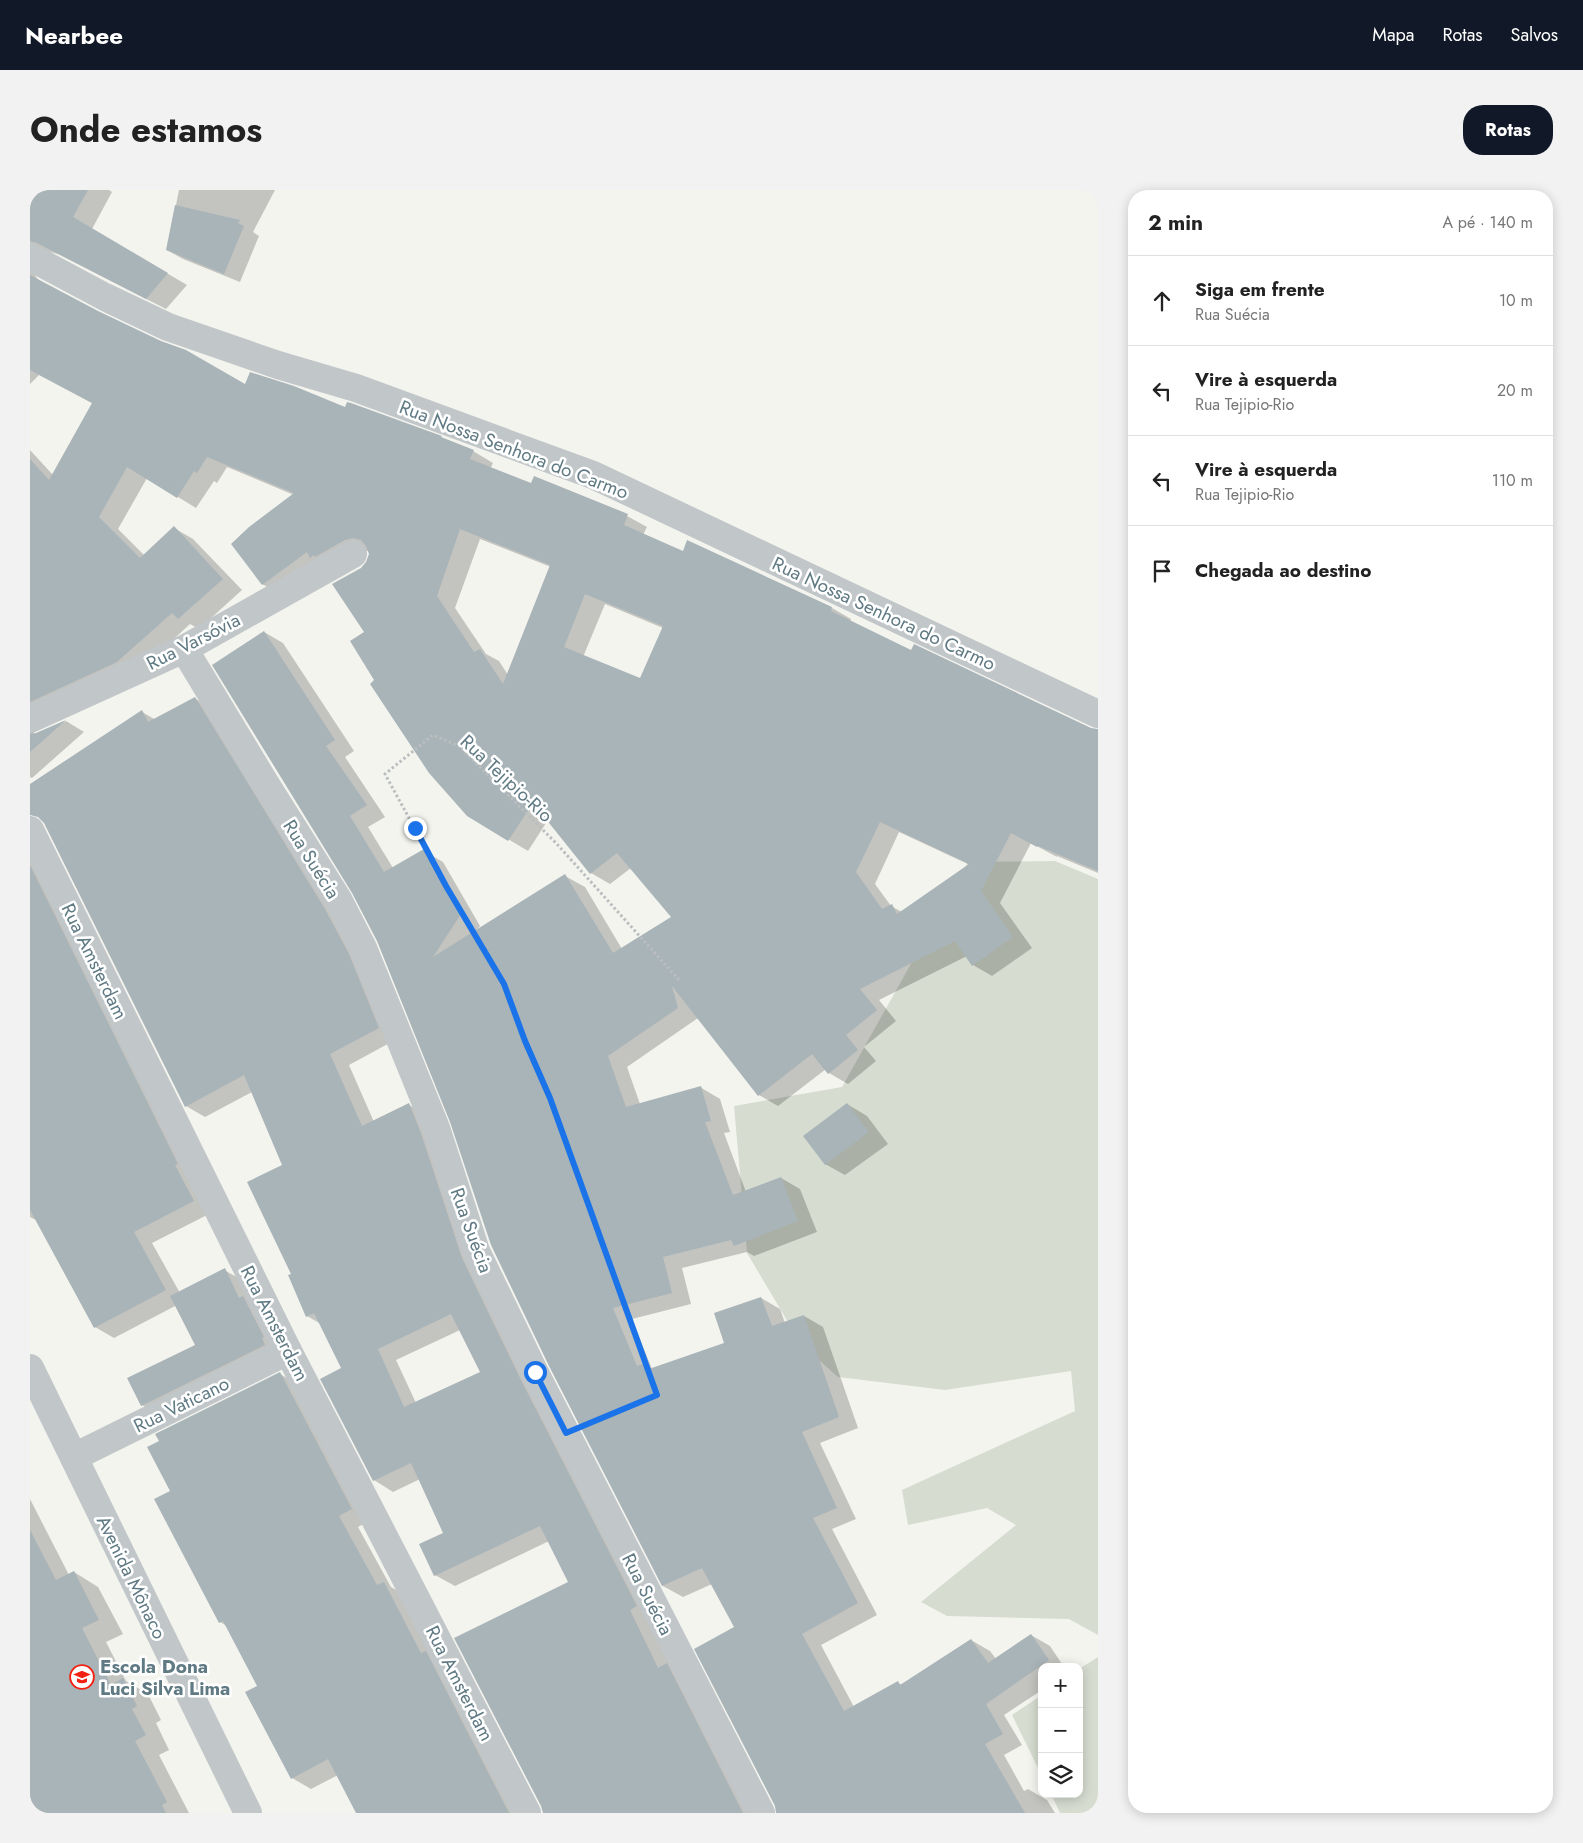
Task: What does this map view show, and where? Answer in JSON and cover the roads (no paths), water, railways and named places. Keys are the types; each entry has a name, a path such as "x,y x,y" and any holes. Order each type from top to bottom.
{"street":[{"name":"Rua Nossa Senhora do Carmo","path":"30,257 105,297 168,327 278,366 356,388 593,475 1098,714"},
{"name":"Rua Varsóvia","path":"30,719 184,648 352,554"},
{"name":"Rua Suécia","path":"184,648 339,901 363,948 436,1128 476,1251 566,1433 761,1813"},
{"name":"Rua Amsterdam","path":"30,830 288,1350 527,1813"},
{"name":"Rua Vaticano","path":"74,1457 288,1350"},
{"name":"Avenida Mônaco","path":"30,1368 248,1813"}],"place":[{"name":"Escola Dona Luci Silva Lima","path":"82,1677"}]}
